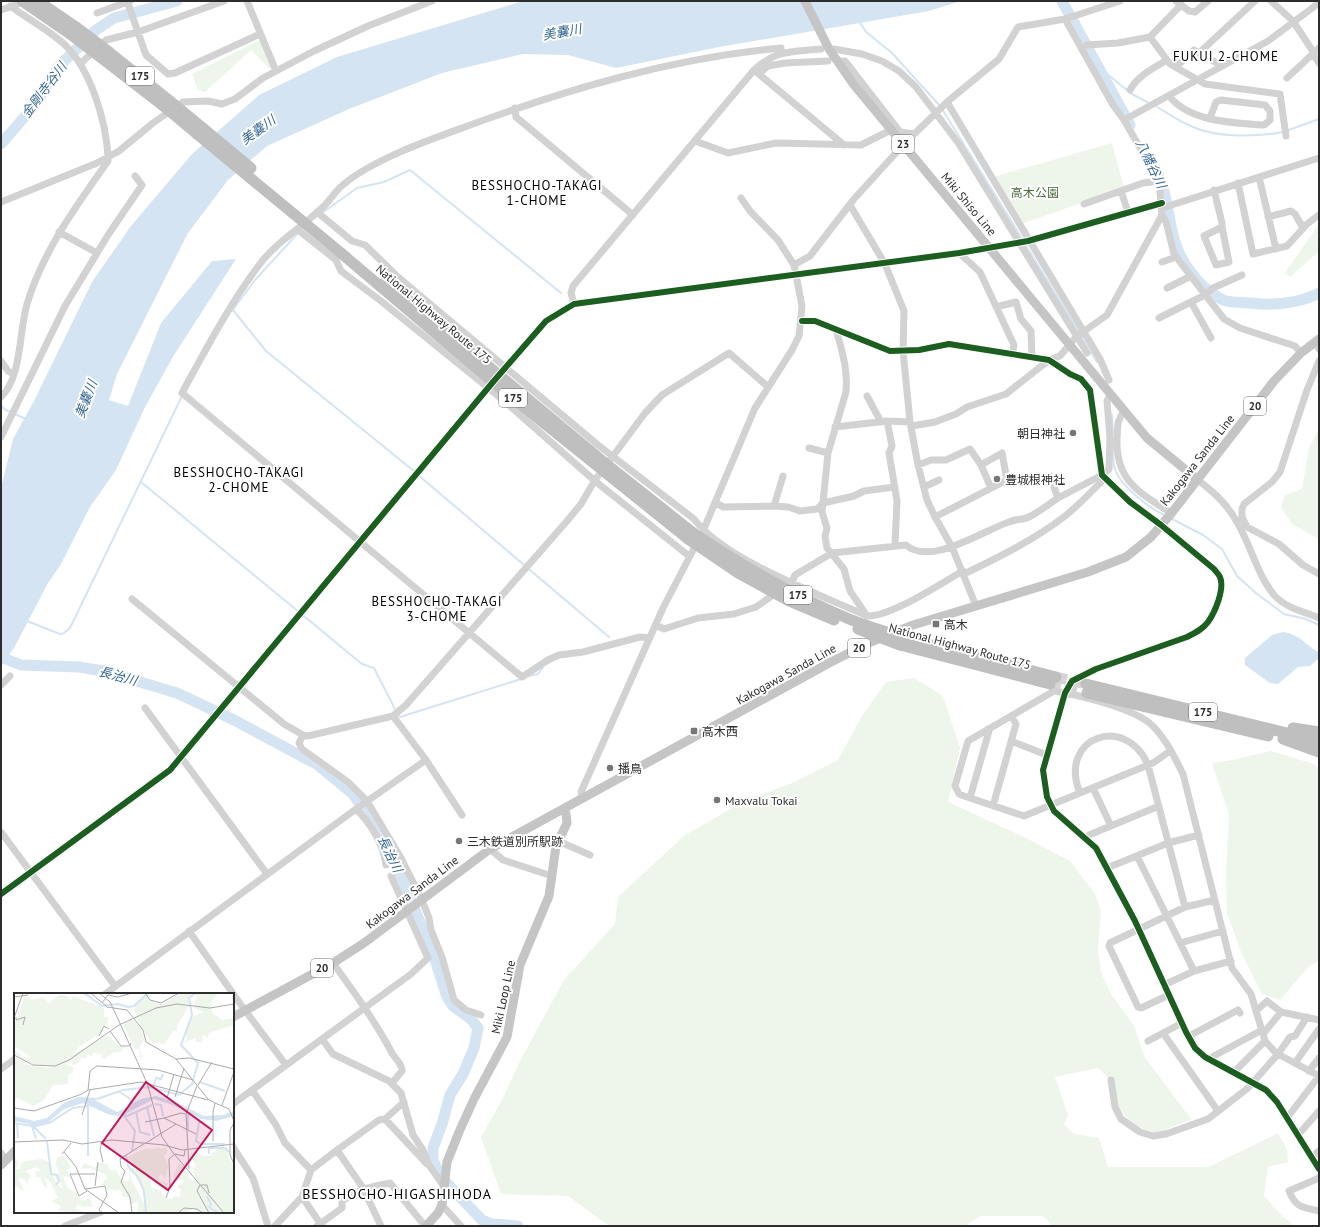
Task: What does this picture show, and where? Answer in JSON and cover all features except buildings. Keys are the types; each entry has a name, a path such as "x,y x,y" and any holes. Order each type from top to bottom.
{"highway":[{"name":"National Highway Route 175","path":"24,1 73,31"},
{"name":"National Highway Route 175","path":"38,1 73,31 166,103 496,378 690,536 738,573 789,601 900,645 1053,681 912,640 849,619 744,567 690,536"},
{"name":"175","path":"1319,741 1253,724 1087,688 1319,748"},
{"path":"1253,724 1268,723 1319,732"},
{"path":"1283,739 1319,752"}],"main road":[{"name":"Miki Shiso Line","path":"805,1 821,36 841,68 891,130 1147,438 1198,480"},
{"name":"Kakogawa Sanda Line","path":"234,1016 333,963 364,943 490,849 564,810 831,662 871,642 912,625 1106,566 1126,557 1142,545 1167,518 1274,381 1301,353 1317,344"},
{"name":"Miki Loop Line","path":"442,1205 447,1162 474,1099 508,1037 520,965 549,896 558,841 566,822 566,814 564,810"},
{"path":"3,1159 14,1152"},
{"path":"425,1226 438,1213 442,1205"}],"street":[{"path":"1,10 24,1"},
{"path":"81,63 106,40 138,32 224,1"},
{"path":"247,1 276,71"},
{"path":"1,202 97,163 119,151 153,123 183,102 208,101 222,104 235,99 276,71 418,3 432,1"},
{"path":"794,265 810,256 850,205 904,144 946,103 999,58 1018,27 1065,19 1120,1"},
{"path":"1087,45 1118,43 1150,37 1179,3 1195,12 1208,1"},
{"path":"1199,53 1255,1"},
{"path":"1271,1 1293,21 1315,52 1319,63"},
{"path":"97,13 129,3 146,55 168,74 175,73 260,34"},
{"path":"1127,118 1268,41 1319,3"},
{"path":"1,397 12,380 14,374 26,305 37,276 59,232 108,161 97,101 81,63 65,45 10,6"},
{"path":"1065,19 1113,105 1127,118 1159,181 1162,208 1176,257 1224,319 1240,328 1295,346 1301,353"},
{"path":"1150,37 1167,60 1205,84 1280,94 1282,96 1286,136"},
{"path":"650,638 640,636 583,652 559,656 548,660 522,677 182,393 220,323 259,264 317,212 344,184 380,162 421,143 515,108 599,82 672,64 747,51 781,48 781,53"},
{"path":"574,304 571,293 574,286 695,141 757,72 765,60 781,53 821,49"},
{"path":"834,49 862,54 882,61 899,71 916,87 937,112 959,144 1018,243 1087,353"},
{"path":"1176,67 1194,50 1222,66"},
{"path":"1287,78 1315,52"},
{"path":"1130,90 1133,84 1143,75 1167,60"},
{"path":"757,72 768,66 780,64 828,61"},
{"path":"842,61 845,61 900,132 914,134"},
{"path":"757,72 844,146"},
{"path":"1169,96 1176,104 1210,118 1226,122 1264,125 1270,120 1270,110 1265,104 1221,100 1216,102 1210,118"},
{"path":"946,103 1100,360 1110,380"},
{"path":"515,108 516,117 633,215"},
{"path":"1270,118 1283,118"},
{"path":"695,141 728,153 776,143 844,146 861,145 891,130"},
{"path":"1,894 170,770 496,378 546,321 574,304 959,253 1018,243 1128,212 1162,208 1214,190 1319,158"},
{"path":"1,437 65,306 97,253 142,186 135,176"},
{"path":"1259,177 1276,249"},
{"path":"1084,204 1143,183 1159,181"},
{"path":"1238,183 1253,254 1287,246 1303,228 1319,215"},
{"path":"1214,190 1222,227 1229,262 1216,265 1204,236 1222,227"},
{"path":"1121,191 1128,212"},
{"path":"583,799 581,792 656,625 689,556 703,531 746,427 767,386 792,350 799,336 802,321 802,306 794,265 778,240 750,211 741,198"},
{"path":"850,205 884,262 904,311 903,351 911,424 918,465 935,517 952,547 976,606"},
{"path":"835,427 884,421 911,424 935,422 956,414 967,407 1006,394 1049,360 1060,356 1070,346 1076,337 1107,315 1162,208"},
{"path":"317,212 352,241 365,245 414,294 496,378 502,399 595,480 689,556"},
{"path":"1268,217 1291,212 1295,214 1303,228"},
{"path":"297,229 336,260 341,271 496,378 613,456 694,519 703,531 744,558 792,582 867,616 875,616 907,602 963,572 1010,552 1065,516 1104,477 1109,469 1110,438 1107,401 1110,395"},
{"path":"59,232 97,253"},
{"path":"959,253 980,272 1014,345 1012,355"},
{"path":"1162,262 1176,257"},
{"path":"1159,318 1205,295 1214,288 1242,275"},
{"path":"1167,288 1191,276"},
{"path":"996,307 1016,302 1021,319 1030,332 1032,358"},
{"path":"1191,302 1211,338"},
{"path":"802,321 815,322 836,329 884,349 903,351 949,344 1049,360 1080,379 1090,390 1104,477 1130,502 1167,518"},
{"path":"836,329 847,371 846,392 828,453 822,512 827,528 825,536 827,548 844,569 850,591 875,630"},
{"path":"613,456 645,413 662,396 729,353 767,386"},
{"path":"1,361 8,371 14,374"},
{"path":"1319,361 1307,390 1280,472 1272,482 1244,504 1242,509 1242,517 1246,525 1255,532 1279,544 1303,565 1319,574"},
{"path":"867,396 884,421 892,446 889,453 897,501 895,546"},
{"path":"1124,411 1117,420 1117,455 1122,470 1128,480 1140,493 1167,518 1214,569 1220,577 1222,588 1208,622 1201,629 1188,637 1096,669 1072,681 1065,693 1043,770 1047,797 1060,818 1096,848 1139,929 1182,1023 1196,1048 1211,1060 1266,1090 1287,1118 1319,1169"},
{"path":"809,448 828,453"},
{"path":"918,465 931,460 946,460 970,449 980,465 991,488"},
{"path":"980,465 1002,453 1007,480"},
{"path":"774,506 782,476"},
{"path":"935,517 1007,480 1050,476 1058,498"},
{"path":"656,625 664,629 707,616 734,614 756,607 792,582 795,575 832,553 906,545 912,550 936,552 952,547 1008,522 1029,517 1058,498 1104,477"},
{"path":"132,599 284,724 303,735 320,734 392,716 406,705 468,632 567,521 581,504 595,480"},
{"path":"924,486 939,480"},
{"path":"1198,480 1222,499 1235,517 1265,582 1276,597 1287,606 1319,618"},
{"path":"715,502 723,507 774,506 788,507 800,511 817,509 823,503 894,486"},
{"path":"1245,538 1253,535 1255,532"},
{"path":"1,685 10,676"},
{"path":"1170,751 1148,765 1022,816 959,794 955,786 968,741 1054,691 1131,713 1146,721 1157,731 1170,751 1183,774 1232,968 1251,994 1266,1041 1278,1054 1319,1076 1287,1118"},
{"path":"145,708 268,874"},
{"path":"392,716 426,760 462,815"},
{"path":"993,806 1016,724 1011,716"},
{"path":"970,798 989,731 988,729"},
{"path":"303,735 299,743 302,749 343,778 367,801 401,858 422,900 429,918 431,930 442,957 454,1000 466,1010 481,1015"},
{"path":"1080,793 1074,776 1081,751 1084,746 1101,737 1116,737 1135,745 1148,765 1185,907"},
{"path":"1011,741 1047,754"},
{"path":"105,993 367,801 426,760"},
{"path":"1093,788 1111,826"},
{"path":"1086,839 1089,835 1159,806"},
{"path":"356,809 364,817 376,837 381,847 386,865"},
{"path":"1,832 115,986"},
{"path":"1107,868 1168,843 1198,835"},
{"path":"558,841 590,855"},
{"path":"490,849 503,860 552,876"},
{"path":"1137,856 1194,971"},
{"path":"234,1103 411,974 428,958 391,876"},
{"path":"1169,995 1141,1008 1138,1007 1109,946 1110,943 1185,907 1215,900"},
{"path":"189,931 233,993"},
{"path":"1180,943 1223,931"},
{"path":"1164,985 1194,971 1231,961"},
{"path":"333,963 365,1007 383,1034 393,1055 402,1065 402,1071 392,1083"},
{"path":"234,994 286,1065"},
{"path":"1256,1011 1267,1001 1280,1012 1319,1020"},
{"path":"1189,1036 1238,1010 1240,1013"},
{"path":"1211,1060 1212,1058 1262,1032 1280,1012"},
{"path":"1111,1080 1115,1108 1122,1119 1140,1132 1153,1136 1166,1134 1208,1119 1248,1088 1278,1054 1290,1037 1295,1036 1307,1017"},
{"path":"1148,1041 1182,1023"},
{"path":"1295,1063 1319,1029"},
{"path":"1163,1033 1218,1111"},
{"path":"322,1038 333,1054 392,1083 401,1093 413,1135 423,1150 429,1165"},
{"path":"1234,1072 1266,1041"},
{"path":"1309,1071 1319,1058"},
{"path":"1,1069 14,1060"},
{"path":"252,1090 276,1124 286,1143 310,1170"},
{"path":"275,1226 302,1197 310,1170 379,1120 385,1119 404,1102"},
{"path":"1298,1135 1319,1111"},
{"path":"385,1119 444,1182"},
{"path":"234,1149 253,1178 268,1226"},
{"path":"337,1150 363,1188 381,1226"},
{"path":"1312,1157 1319,1151"},
{"path":"1319,1178 1289,1191 1294,1203 1302,1207 1319,1211"},
{"path":"302,1197 320,1225 342,1208 342,1201 363,1188 390,1183 425,1226"},
{"path":"442,1205 461,1226"},
{"path":"64,1226 98,1213"}],"green space":[{"path":"260,40 272,66 269,68 251,50 205,92 198,90 192,74"},
{"name":"高木公園","path":"1112,143 1124,188 1021,224 993,177"},
{"path":"1319,224 1319,251 1290,277 1285,273"},
{"path":"1319,429 1319,539 1292,524 1281,507 1285,495 1302,489 1309,448"},
{"path":"914,678 943,696 960,748 948,802 1024,837 1070,861 1095,894 1101,912 1098,950 1101,972 1111,994 1134,1026 1144,1056 1191,1119 1158,1133 1146,1130 1131,1122 1119,1109 1111,1080 1098,1068 1055,1077 1068,1115 1064,1124 1074,1134 1099,1138 1108,1167 1209,1167 1278,1133 1287,1150 1288,1162 1268,1167 1264,1196 1283,1217 1295,1226 1051,1226 1047,1219 1042,1216 980,1216 965,1226 609,1226 568,1196 501,1194 481,1137 503,1098 519,1063 564,980 615,924 618,897 685,835 748,799 790,784 838,760 862,716 886,682"},
{"path":"1271,751 1314,764 1319,770 1319,961 1308,967 1280,1000 1262,994 1241,952 1227,913 1226,872 1229,814 1212,763 1233,760"}],"water":[{"name":"美嚢川","path":"523,1 961,1 929,11 719,47 616,68 568,55 523,54 442,73 349,109 267,146 228,180 188,233 117,374 109,400 128,406 161,323 212,261 236,259 174,355 145,407 116,470 90,507 61,564 48,583 14,648 1,665 1,488 13,439 34,401 92,282 131,226 192,154 259,95 337,57"},
{"path":"1283,632 1294,635 1302,640 1318,652 1319,658 1310,666 1298,667 1278,684 1270,683 1245,665 1245,658 1272,635"}],"waterway":[{"name":"金剛寺谷川","path":"1,144 34,106 60,65 96,30 114,18 177,1"},
{"name":"八幡谷川","path":"1062,1 1130,125"},
{"path":"132,6 135,14"},
{"path":"859,21 866,32 891,52 940,106"},
{"path":"1100,70 1127,90"},
{"path":"1130,93 1149,103"},
{"path":"1157,107 1188,125 1203,131 1237,136 1283,132"},
{"path":"942,109 1023,240"},
{"path":"1286,131 1319,119"},
{"name":"八幡谷川","path":"1155,169 1163,187 1173,236 1179,253 1195,277 1208,291 1226,301 1267,304 1286,303 1319,293"},
{"path":"322,213 357,188 384,182 410,170 561,293"},
{"path":"232,311 255,280 298,233"},
{"path":"1025,244 1079,332"},
{"path":"233,310 266,351 415,472"},
{"path":"1081,336 1097,362"},
{"path":"27,621 60,634 64,633 70,628 182,396"},
{"path":"1,406 6,410 26,419"},
{"path":"1112,415 1113,434"},
{"path":"1113,441 1113,459 1118,476 1136,496 1166,516"},
{"path":"418,475 609,637"},
{"path":"141,482 362,664 374,668 396,711"},
{"path":"1170,518 1203,535 1222,549 1237,576 1257,594 1284,614 1306,619 1319,625"},
{"name":"長治川","path":"1,657 21,665 79,667 103,671 177,693 234,720 318,765 353,794 377,828 397,867 433,953 447,997 453,1006 471,1019 478,1028 474,1048 463,1074 450,1095 442,1124 433,1148 433,1160 441,1177 482,1220 492,1224 518,1226"},
{"path":"529,676 538,674 543,667"},
{"path":"398,715 400,717 521,679"}],"tunnel":[{"path":"595,480 613,456"},
{"path":"1056,677 1086,684"},
{"path":"1050,684 1087,693"}],"cycle path":[{"path":"1,894 170,770 493,382 546,321 574,304 959,253 1028,241 1162,203"},
{"path":"802,321 815,321 890,351 919,350 949,344 1049,360 1070,374 1081,379 1090,390 1102,475 1130,502 1161,525 1214,569 1219,575 1221,588 1216,607 1211,618 1201,629 1187,637 1096,669 1072,681 1065,693 1043,770 1047,797 1054,811 1096,848 1135,921 1186,1032 1195,1048 1205,1057 1266,1090 1277,1102 1319,1169"}],"place":[{"name":"朝日神社","path":"1073,433"},
{"name":"豊城根神社","path":"997,479"},
{"name":"高木","path":"936,624"},
{"name":"高木西","path":"694,731"},
{"name":"播鳥","path":"610,768"},
{"name":"Maxvalu Tokai","path":"717,800"},
{"name":"三木鉄道別所駅跡","path":"459,841"}],"district":[{"name":"FUKUI 2-CHOME","path":"1226,56"},
{"name":"BESSHOCHO-TAKAGI 1-CHOME","path":"537,192"},
{"name":"BESSHOCHO-TAKAGI 2-CHOME","path":"239,480"},
{"name":"BESSHOCHO-TAKAGI 3-CHOME","path":"437,608"},
{"name":"BESSHOCHO-HIGASHIHODA","path":"397,1194"}]}
